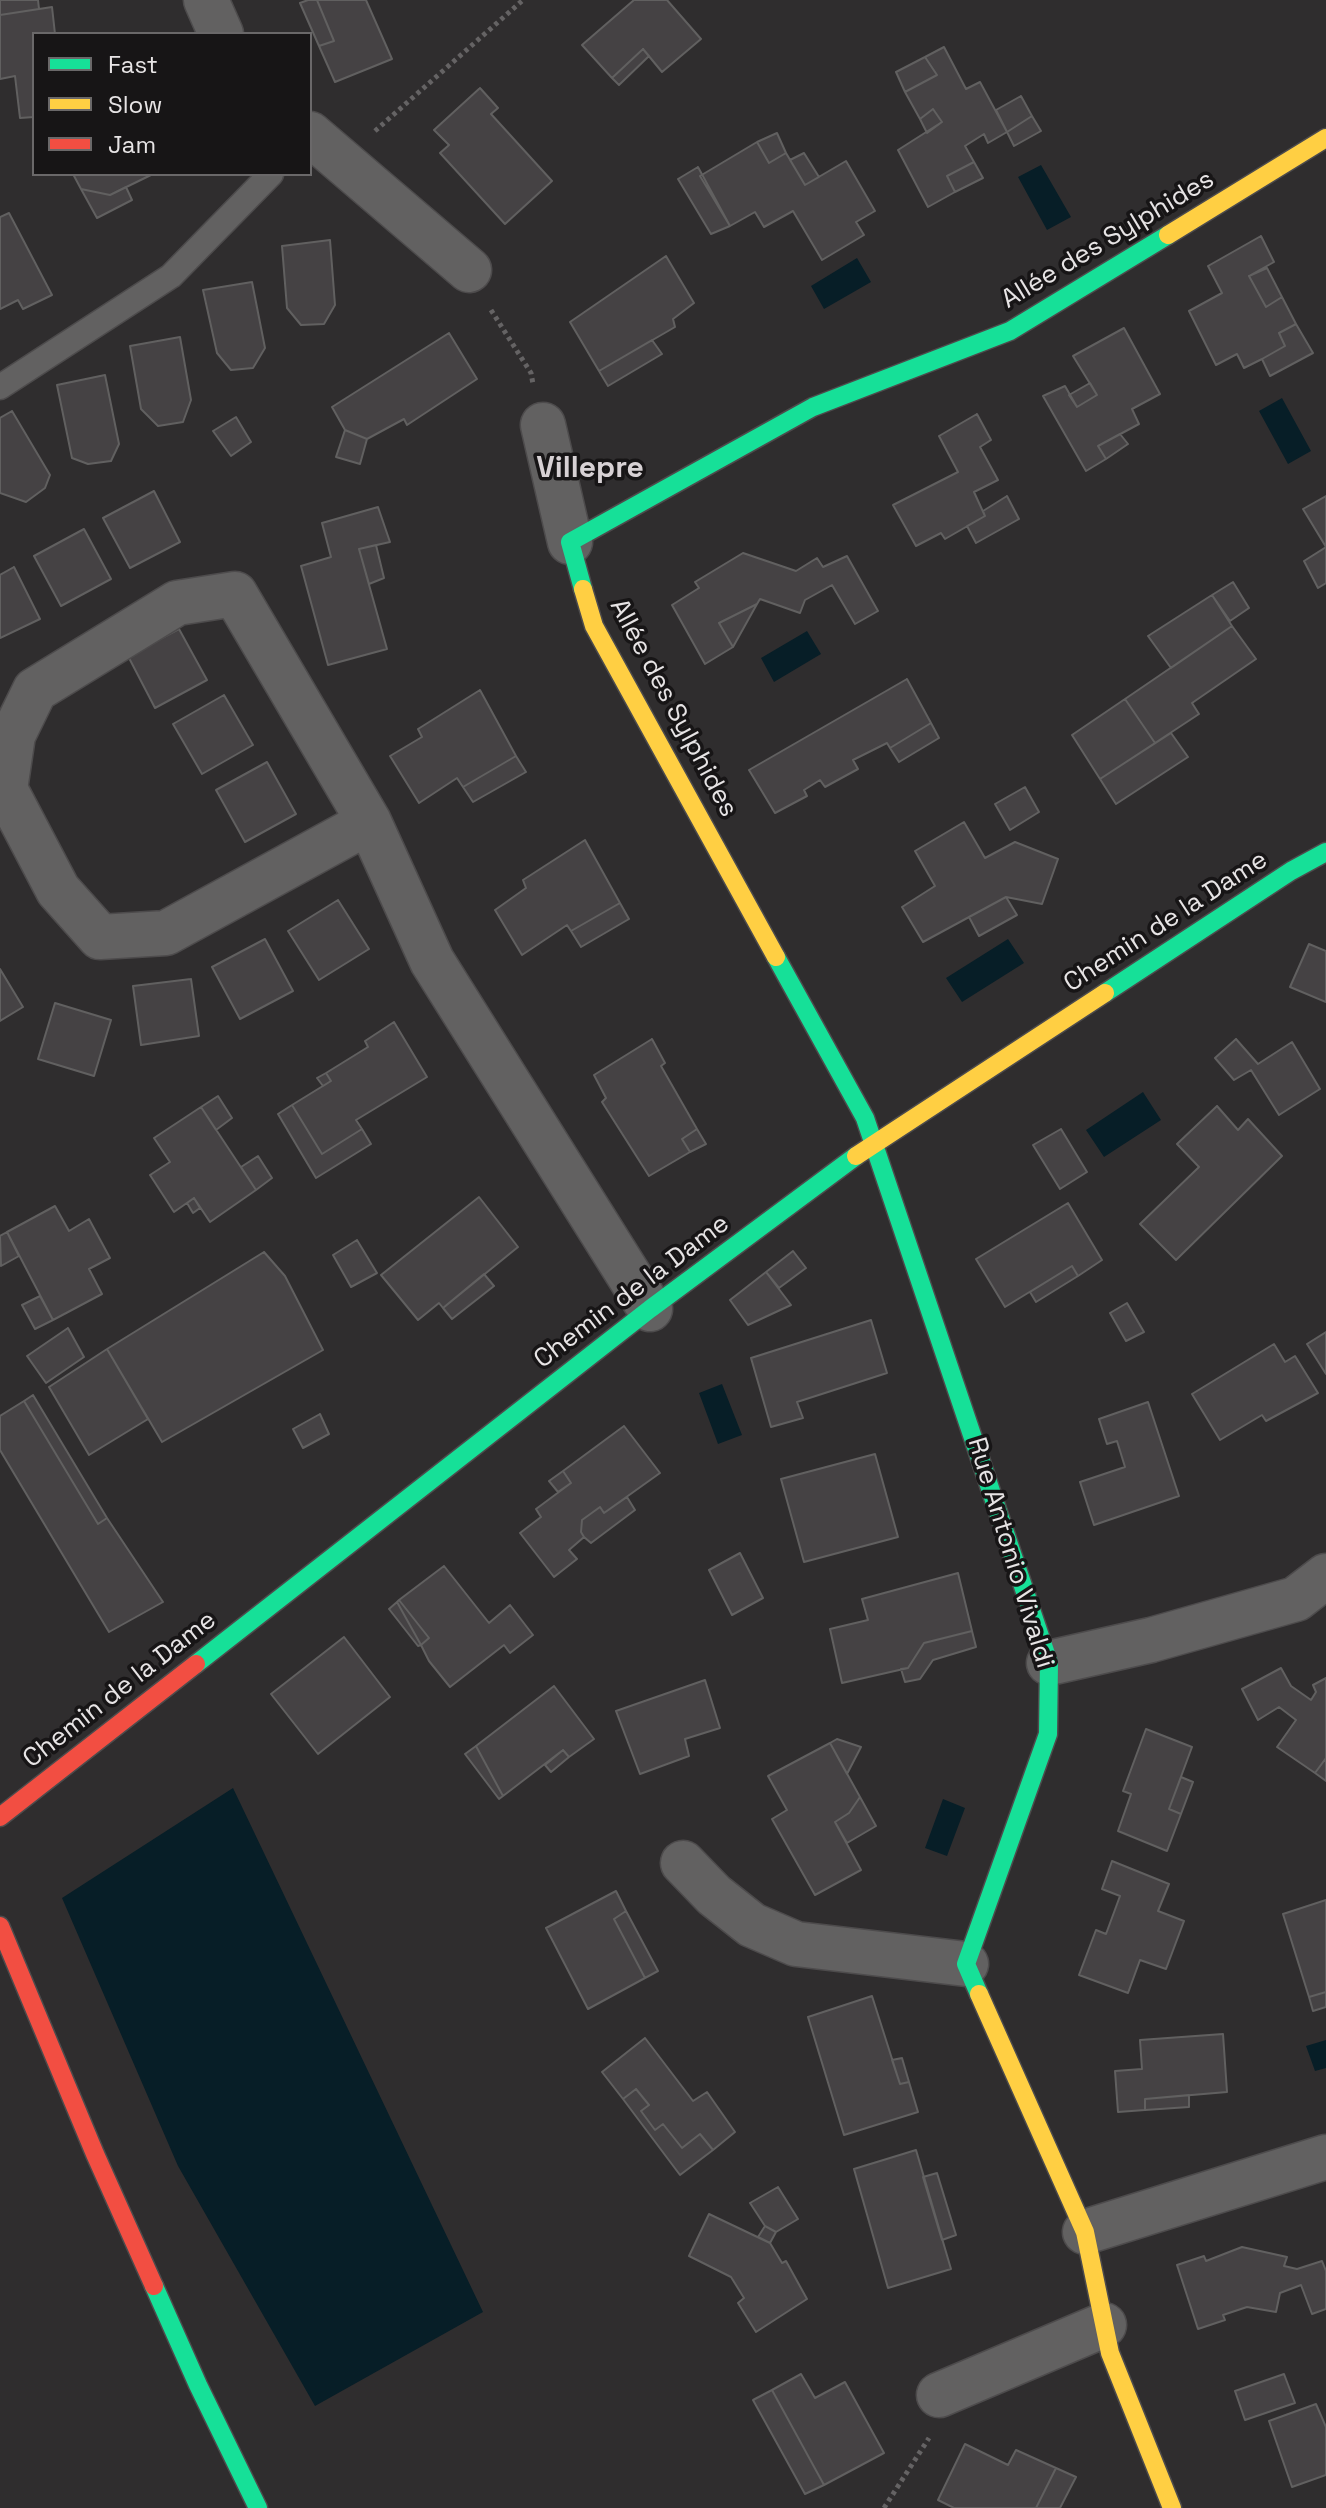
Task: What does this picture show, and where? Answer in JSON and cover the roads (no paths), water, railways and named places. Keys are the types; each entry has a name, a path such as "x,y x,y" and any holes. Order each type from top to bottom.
{"street":[{"path":"206,0 220,32"},
{"name":"Allée des Sylphides","path":"874,1143 865,1118 594,626 570,542 813,407 1010,331 1326,138"},
{"path":"318,141 469,270"},
{"path":"543,425 570,542"},
{"path":"369,822 166,933 100,937 58,890 5,789 13,735 35,690 177,603 235,594 369,822 432,961 650,1309"},
{"name":"Chemin de la Dame","path":"0,1817 650,1309 874,1143 1291,871 1326,852"},
{"name":"Rue Antonio Vivaldi","path":"874,1143 1049,1663 1048,1734 966,1964"},
{"path":"1049,1663 1151,1640 1296,1599 1326,1576"},
{"path":"683,1863 714,1895 752,1925 796,1944 966,1964 1085,2232 1110,2353 1172,2508"},
{"path":"0,1926 95,2154 198,2385 258,2508"},
{"path":"1085,2232 1326,2157"},
{"path":"939,2395 1104,2325"}],"lane":[{"path":"0,387 171,276 269,176"}],"water":[{"path":"1041,165 1071,217 1047,230 1018,177"},
{"path":"857,258 871,282 824,309 811,286"},
{"path":"1282,398 1311,451 1288,464 1259,411"},
{"path":"807,631 821,654 774,682 761,658"},
{"path":"1008,939 1024,963 962,1002 946,978"},
{"path":"1143,1092 1161,1120 1104,1157 1086,1130"},
{"path":"722,1384 742,1435 718,1444 699,1393"},
{"path":"233,1788 483,2312 315,2406 178,2166 62,1898"},
{"path":"943,1799 965,1808 947,1856 925,1848"},
{"path":"1326,2040 1326,2068 1315,2071 1306,2046"}],"district":[{"name":"Villepre","path":"590,469"}]}
